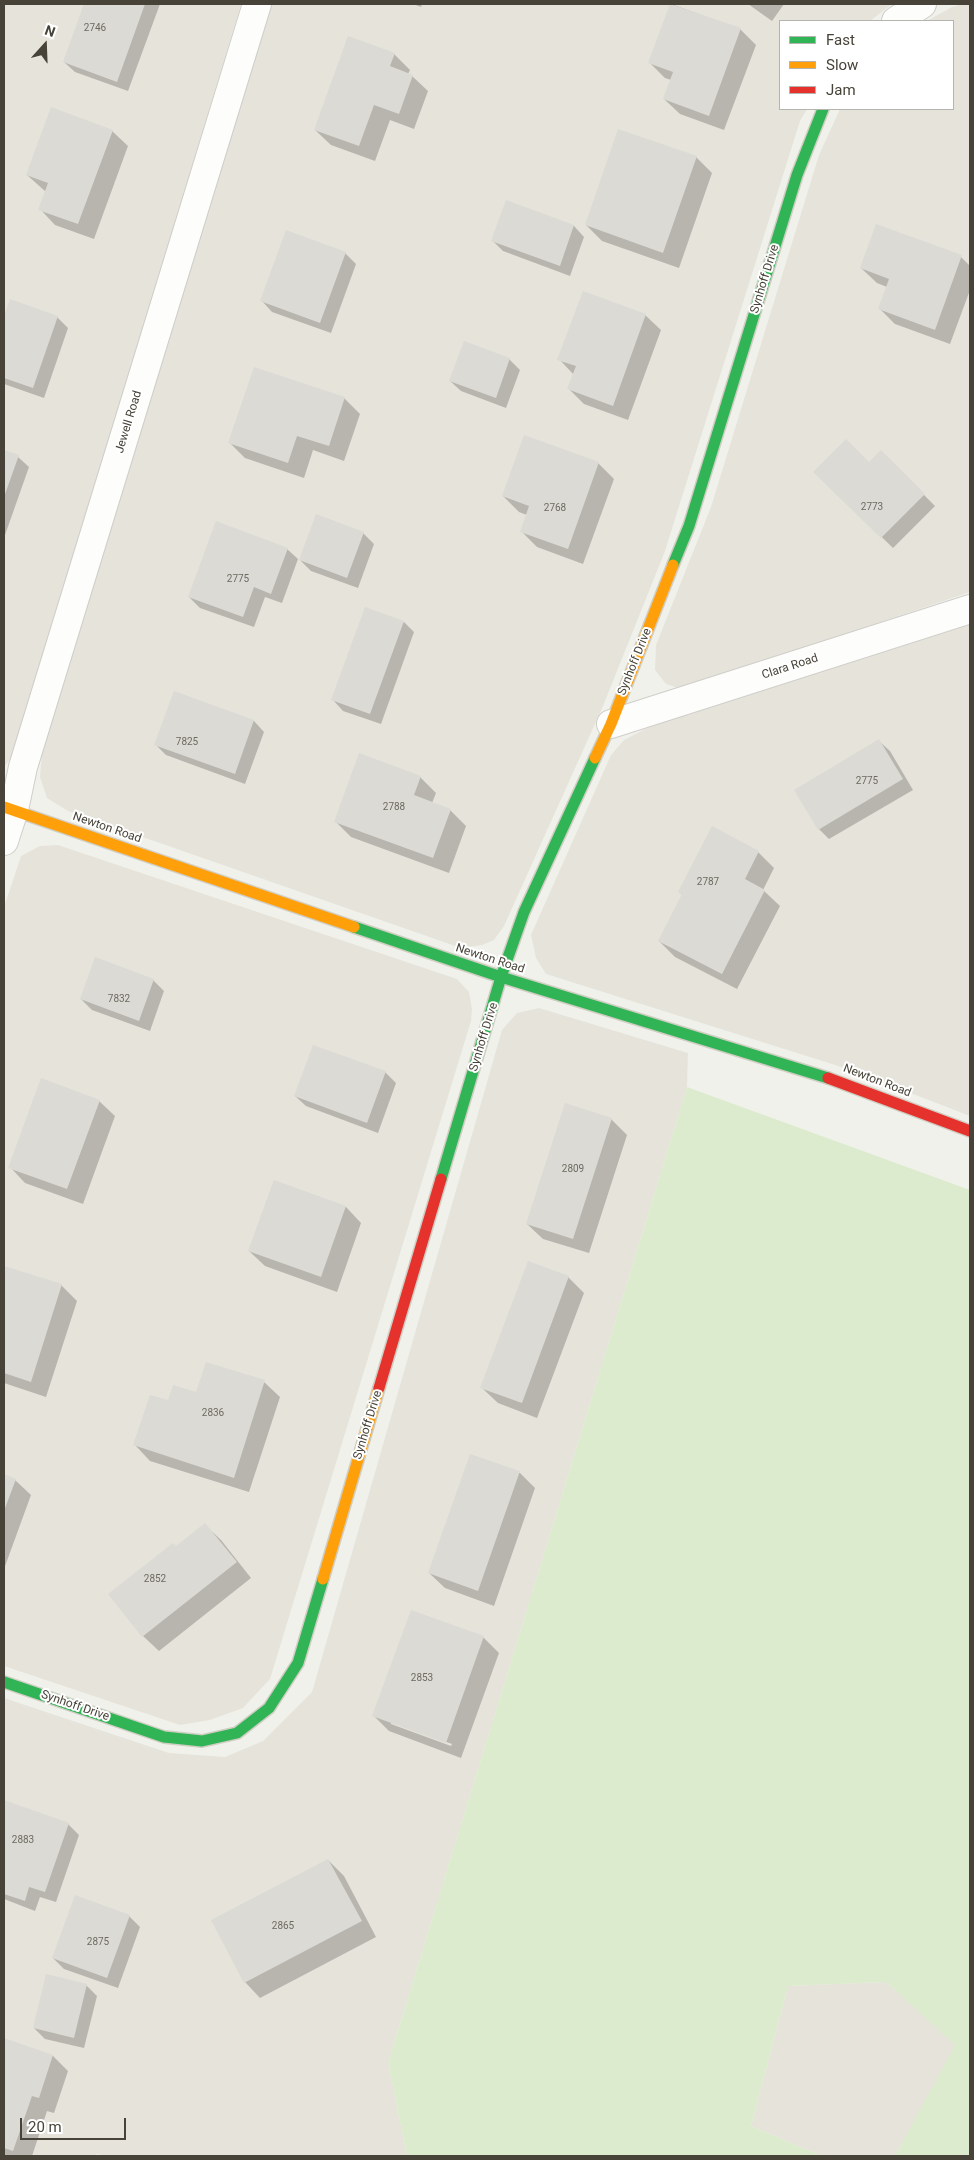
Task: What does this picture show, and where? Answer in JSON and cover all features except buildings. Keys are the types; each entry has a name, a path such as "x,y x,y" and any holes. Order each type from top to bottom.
{"street":[{"name":"Jewell Road","path":"4,841 9,809 257,4"},
{"path":"898,20 922,4"},
{"name":"Synhoff Drive","path":"4,1682 164,1737 202,1741 237,1733 269,1708 298,1663 502,977 524,912 610,724 689,526 797,176 824,110"},
{"name":"Clara Road","path":"610,724 970,610"},
{"name":"Newton Road","path":"9,809 502,977 841,1082 970,1131"}],"shaded area":[{"path":"4,4 241,4 14,754 4,767"},
{"path":"269,4 892,4 871,20 779,20 779,110 806,110 800,121 665,551 603,706 504,926 494,940 482,945 461,948 68,811 47,798 40,777 42,752"},
{"path":"970,4 970,592 681,689 666,684 655,670 656,645 711,507 819,155 840,110 954,110 954,20 929,20 952,7"},
{"path":"970,623 970,1116 851,1070 546,974 536,958 531,935 611,755 624,740 649,727"},
{"path":"58,845 457,979 469,992 472,1009 471,1021 270,1679 243,1708 210,1720 180,1725 4,1666 4,907 21,856 40,846"},
{"path":"539,1008 688,1053 687,1087 388,2063 407,2156 103,2156 98,2154 93,2156 4,2156 4,1698 169,1753 225,1757 263,1741 312,1692 502,1030 517,1013"},
{"path":"886,1982 956,2045 895,2156 822,2156 751,2126 788,1986"}],"green space":[{"path":"687,1087 970,1190 970,2156 895,2156 955,2045 886,1982 788,1986 751,2126 822,2156 407,2156 388,2063"}],"traffic: fast":[{"path":"673,565 689,526 797,175 823,110"},
{"path":"441,1179 501,977 524,912 595,758"},
{"path":"354,927 501,977 828,1078"},
{"path":"4,1682 164,1737 202,1741 237,1733 269,1708 298,1663 323,1579"}],"traffic: slow":[{"path":"595,758 611,724 673,565"},
{"path":"4,807 354,927"},
{"path":"323,1579 379,1388"}],"traffic: jam":[{"path":"828,1078 970,1131"},
{"path":"379,1388 441,1179"}]}
